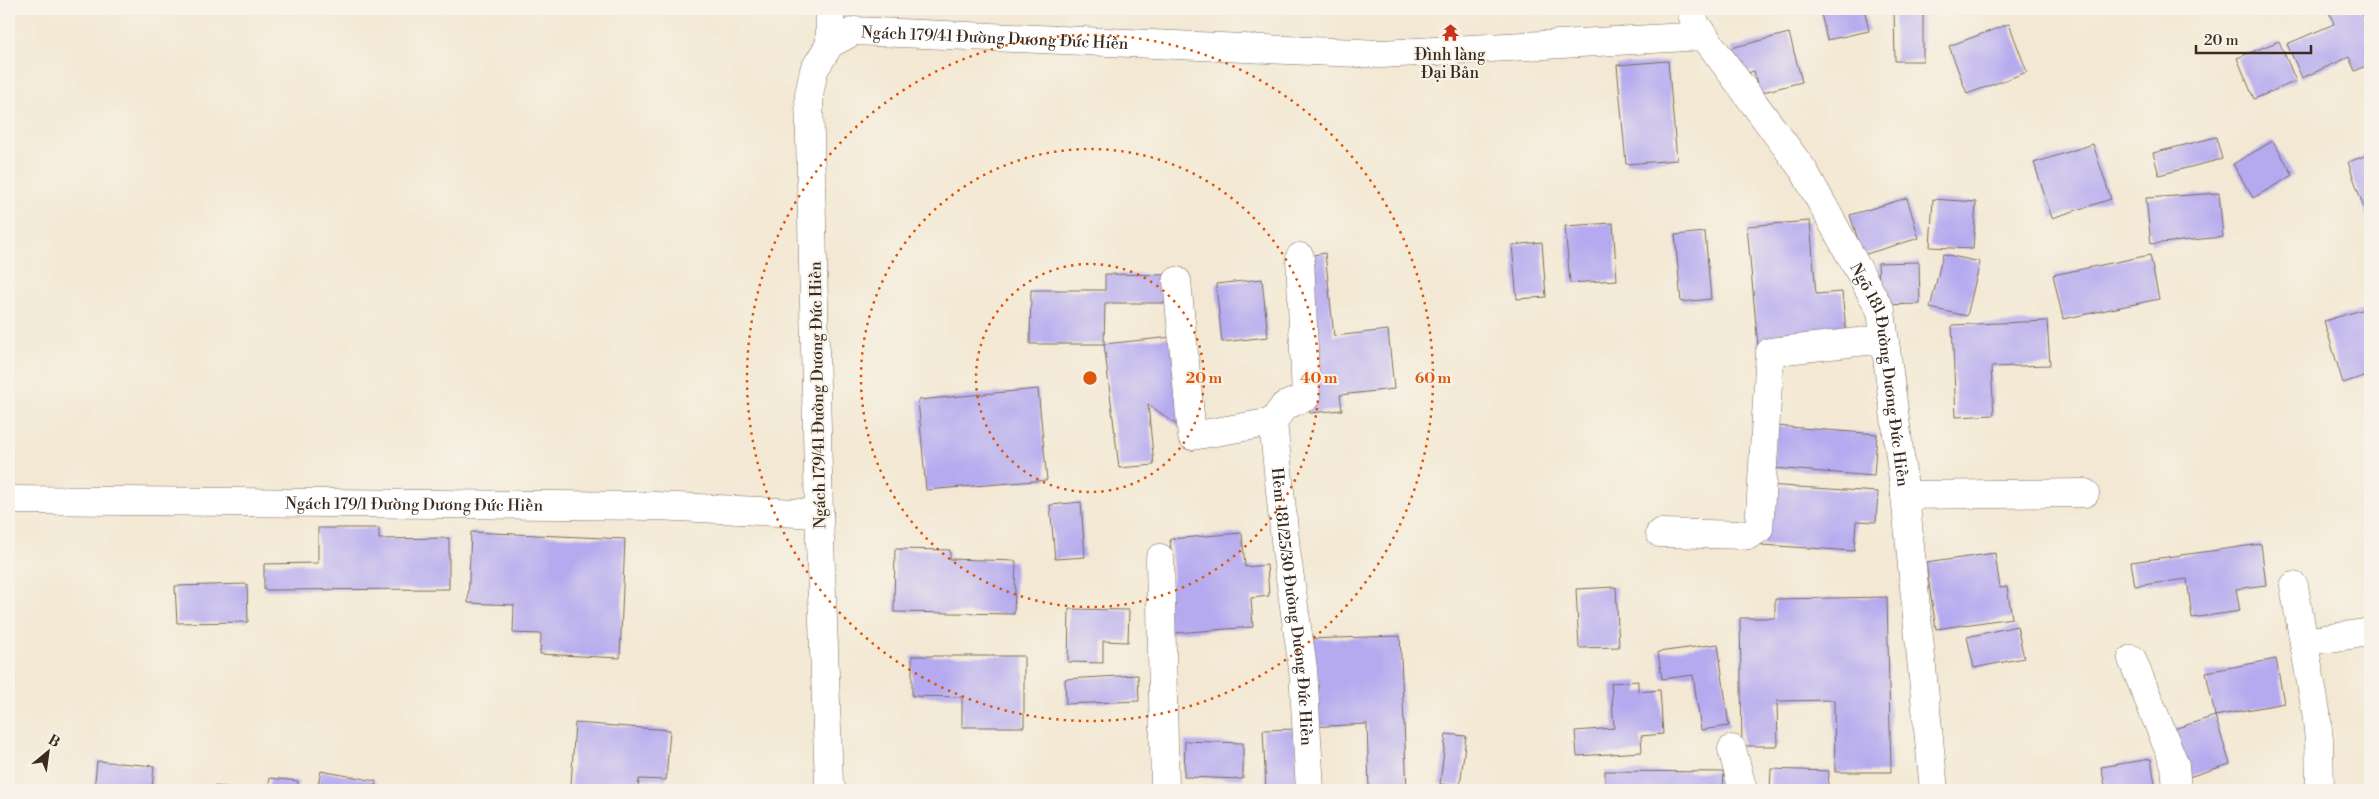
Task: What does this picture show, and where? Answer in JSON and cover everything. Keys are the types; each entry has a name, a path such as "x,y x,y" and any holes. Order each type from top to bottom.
{"street":[{"path":"830,9 830,44"},
{"name":"Ngõ 181 Đường Dương Đức Hiền","path":"1690,9 1696,25 1804,171 1881,311 1905,495 1934,790"},
{"name":"Ngách 179/41 Đường Dương Đức Hiền","path":"832,790 829,782 819,514 809,95 814,70 830,44 854,31 1381,54 1705,36"},
{"path":"1177,281 1192,436 1273,422 1284,406 1306,397 1300,257"},
{"path":"1660,533 1749,535 1759,529 1770,352 1884,338"},
{"name":"Hẻm 181/25/30 Đường Dương Đức Hiền","path":"1273,422 1286,550 1303,670 1310,790"},
{"path":"1905,495 2085,493"},
{"name":"Ngách 179/1 Đường Dương Đức Hiền","path":"9,500 656,506 819,514"},
{"path":"1160,558 1165,790"},
{"path":"2294,586 2319,740 2320,790"},
{"path":"2304,642 2370,632"},
{"path":"2132,659 2175,765 2177,790"},
{"path":"1732,748 1743,790"}],"building":[{"path":"1820,9 1864,9 1869,31 1827,40"},
{"path":"1894,9 1923,9 1923,61 1895,61"},
{"path":"2328,9 2360,9 2370,32 2370,64 2355,71 2349,57 2302,78 2287,44 2334,24"},
{"path":"2009,24 2027,72 1967,94 1949,46"},
{"path":"1789,33 1802,82 1759,93 1754,71 1738,76 1731,48"},
{"path":"2279,41 2296,81 2254,99 2237,58"},
{"path":"1668,61 1677,160 1626,164 1617,65"},
{"path":"2216,137 2222,159 2159,175 2153,153"},
{"path":"2273,141 2293,175 2253,198 2233,164"},
{"path":"2093,144 2111,199 2052,218 2034,163"},
{"path":"2370,154 2370,226 2348,162"},
{"path":"2219,193 2223,237 2151,244 2146,198"},
{"path":"1907,198 1919,238 1863,255 1850,215"},
{"path":"1933,199 1976,202 1973,249 1930,247"},
{"path":"1810,221 1816,294 1842,292 1847,339 1758,347 1747,226"},
{"path":"1613,223 1617,280 1570,283 1565,226"},
{"path":"1705,232 1711,299 1681,302 1675,235"},
{"path":"1542,242 1546,297 1517,299 1512,245"},
{"path":"1325,253 1334,336 1388,330 1394,389 1340,395 1342,410 1310,413 1306,397 1300,257"},
{"path":"1943,254 1980,262 1967,316 1930,308"},
{"path":"2150,255 2159,299 2063,319 2053,275"},
{"path":"1919,262 1920,304 1880,305 1878,263"},
{"path":"1105,274 1173,275 1173,303 1105,303 1104,344 1030,344 1031,290 1105,290"},
{"path":"1262,279 1268,337 1222,342 1216,284"},
{"path":"2368,308 2370,315 2370,374 2343,383 2324,321"},
{"path":"2047,321 2050,365 1991,367 1994,415 1956,417 1952,325"},
{"path":"1172,337 1192,436 1148,404 1154,465 1119,468 1104,344"},
{"path":"1038,389 1047,480 926,490 918,400"},
{"path":"1776,426 1877,434 1874,476 1773,468"},
{"path":"1765,485 1878,492 1876,522 1856,521 1854,551 1762,545"},
{"path":"1081,502 1085,557 1055,559 1050,505"},
{"path":"318,528 379,528 379,539 449,538 449,589 264,590 264,564 318,563"},
{"path":"471,532 625,539 620,658 540,654 541,634 513,633 514,605 468,603"},
{"path":"1242,533 1245,567 1267,565 1269,596 1251,598 1253,627 1162,634 1173,573 1170,539"},
{"path":"2261,544 2266,585 2236,589 2240,611 2192,618 2187,579 2135,586 2131,562"},
{"path":"895,549 950,550 950,559 1016,561 1014,614 894,612"},
{"path":"1995,553 2000,588 2007,587 2012,618 1936,629 1926,563"},
{"path":"247,584 248,622 177,623 175,586"},
{"path":"1616,587 1619,647 1579,648 1576,589"},
{"path":"1887,597 1891,772 1835,772 1834,700 1777,701 1778,746 1742,746 1740,618 1775,618 1775,599"},
{"path":"1069,609 1129,610 1128,642 1103,641 1103,663 1068,662"},
{"path":"2017,626 2024,658 1974,668 1967,637"},
{"path":"1400,636 1407,790 1369,790 1367,724 1309,727 1305,639"},
{"path":"1718,644 1729,726 1701,730 1693,675 1662,679 1658,652"},
{"path":"912,656 1024,656 1024,727 962,727 962,697 912,696"},
{"path":"2276,659 2284,703 2215,716 2206,672"},
{"path":"1138,675 1139,701 1066,704 1065,679"},
{"path":"1638,681 1638,692 1660,690 1663,734 1641,736 1642,752 1577,756 1575,731 1614,728 1611,683"},
{"path":"2215,716 2230,764 2179,780 2164,732"},
{"path":"575,723 670,730 666,780 639,779 638,790 571,785"},
{"path":"1296,729 1298,790 1266,790 1263,730"},
{"path":"1446,734 1466,736 1460,786 1440,784"},
{"path":"1185,741 1243,743 1243,779 1184,777"},
{"path":"2151,759 2156,790 2106,790 2101,767"},
{"path":"97,761 154,766 152,790 94,790"},
{"path":"1771,769 1829,771 1828,790 1770,790"},
{"path":"321,771 376,781 374,790 317,790"},
{"path":"1605,771 1724,772 1723,790 1605,790"},
{"path":"270,778 298,781 297,790 268,790"},
{"path":"213,786 249,789 249,790 213,790"}],"place":[{"name":"Đình làng Đại Bản","path":"1450,32"}]}
